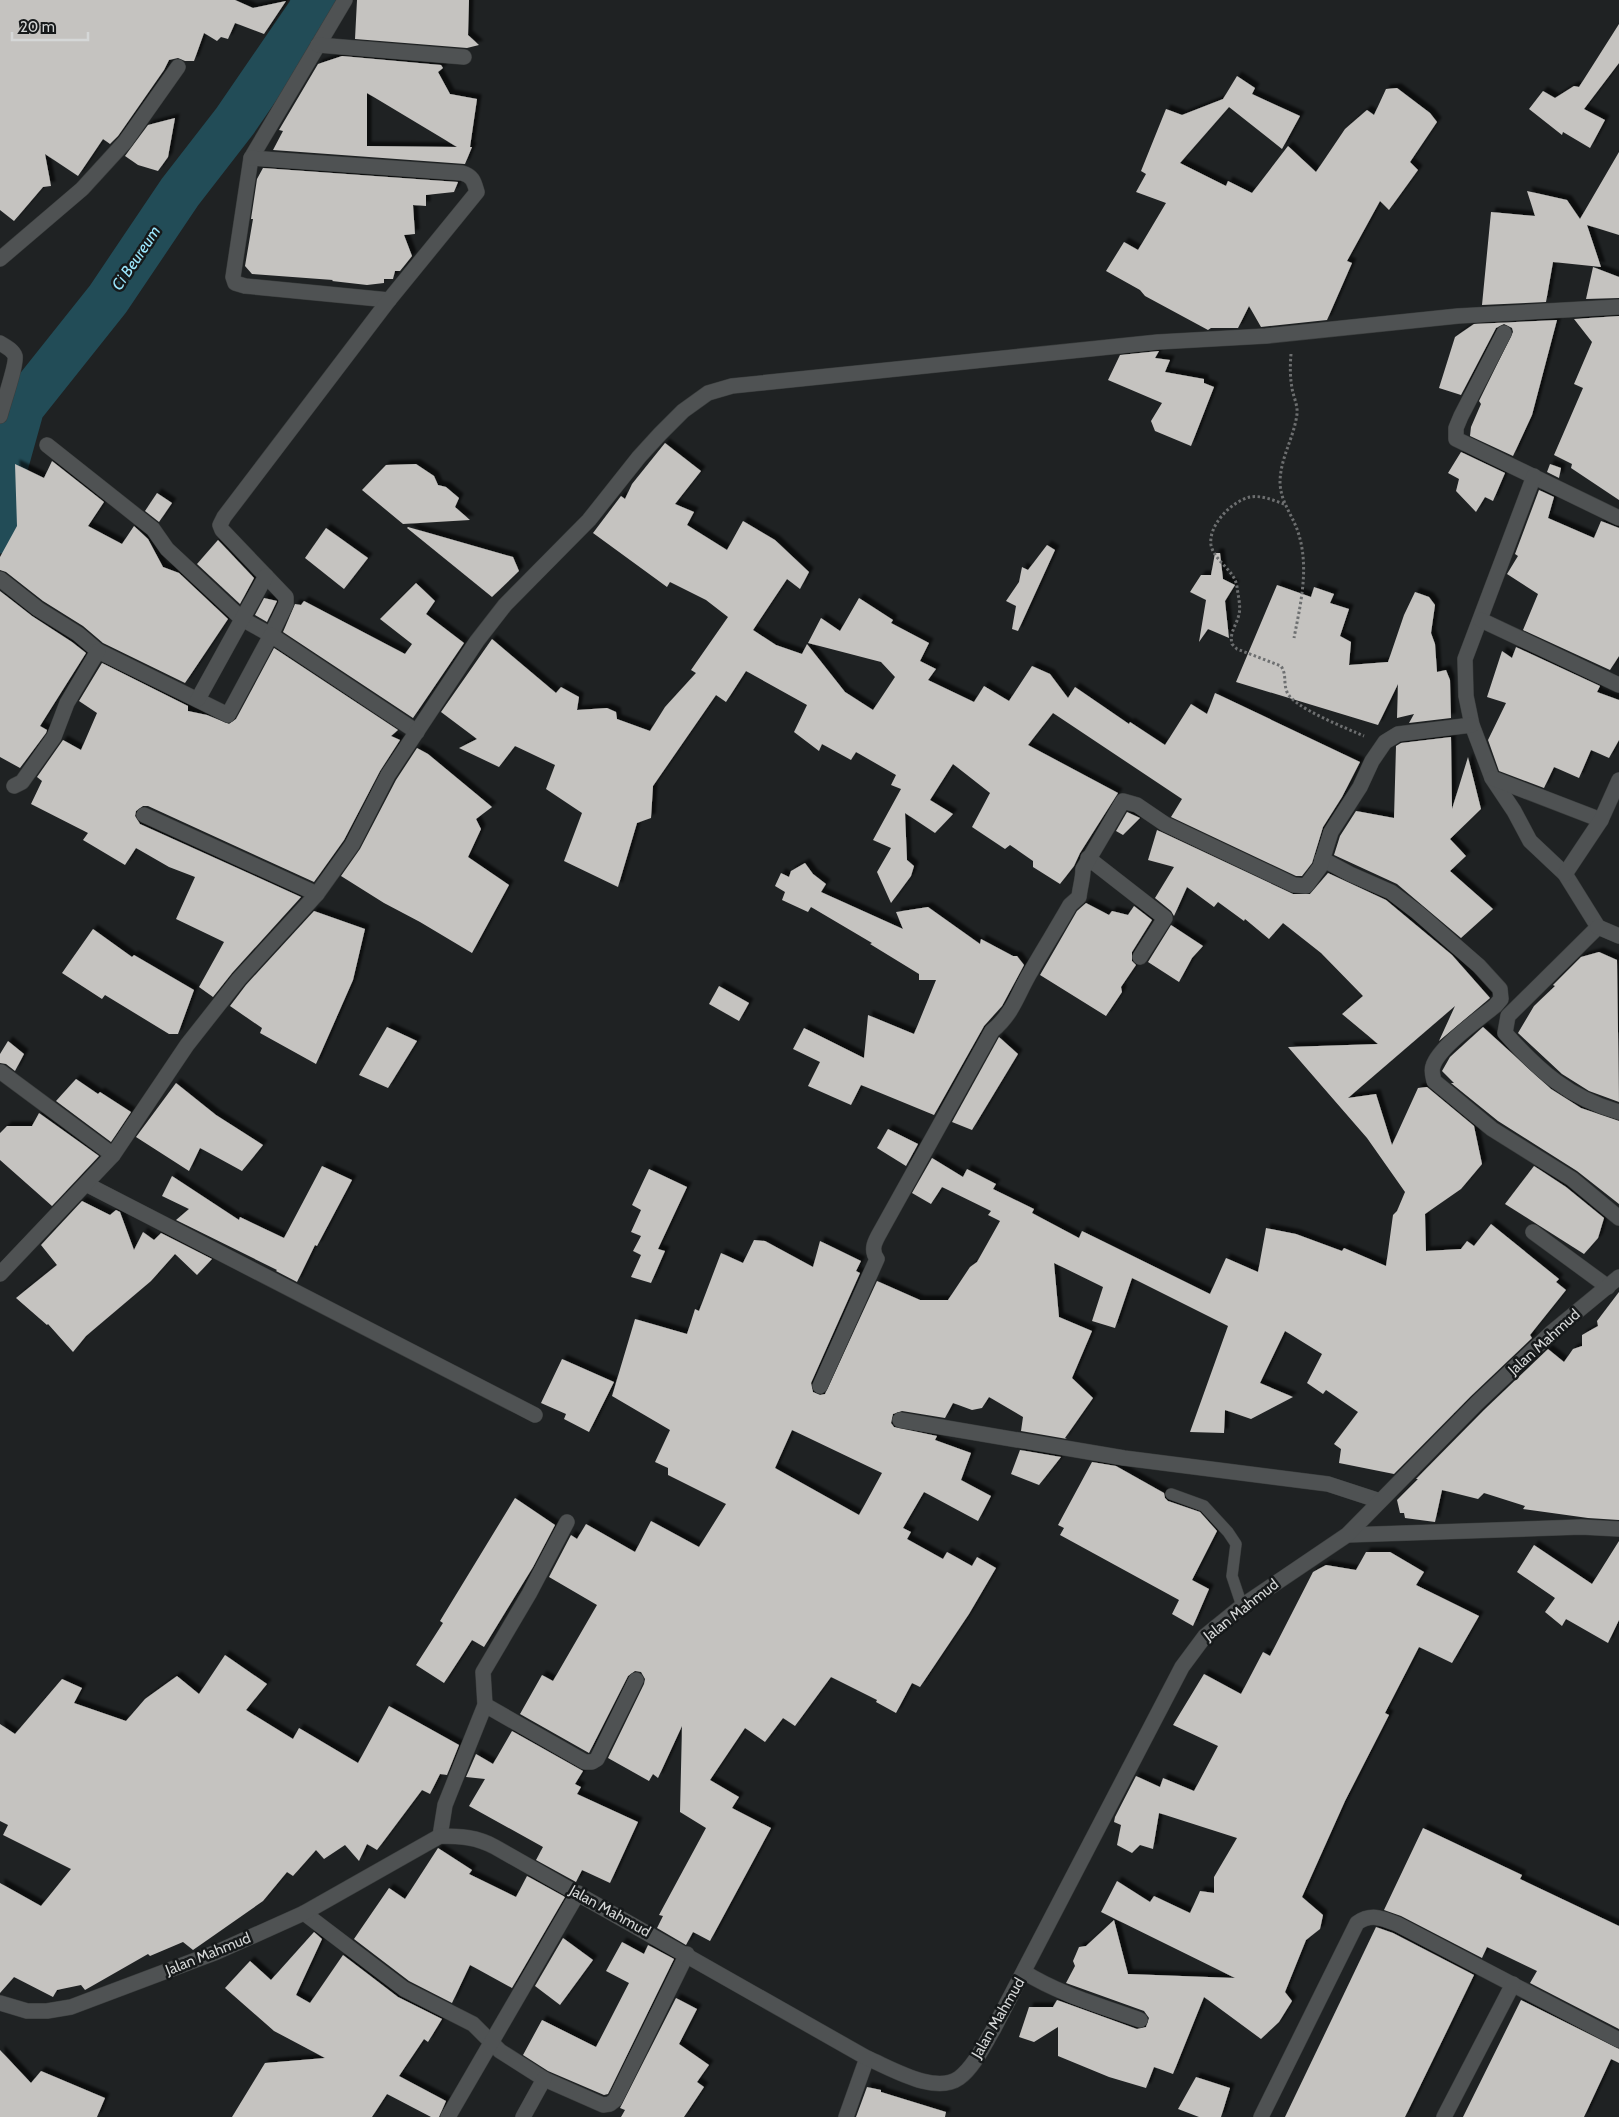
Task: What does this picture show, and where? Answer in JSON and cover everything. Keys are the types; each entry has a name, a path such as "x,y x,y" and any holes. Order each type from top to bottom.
{"street":[{"path":"345,0 251,158 233,277 235,283 244,286 389,300"},
{"path":"318,45 464,57"},
{"path":"0,259 82,189 125,142 178,67"},
{"path":"4,583 38,609 78,634 98,651 228,715 271,635 286,604 286,597 222,530 220,525 224,517 389,300 477,192 474,182 469,176 462,174 251,158"},
{"path":"0,1274 113,1156 193,1038 263,952 317,894 352,845 388,776 477,641 505,605 590,520 639,457 660,434 683,412 708,393 732,386 1158,342 1292,333 1458,316 1619,307"},
{"path":"1504,333 1461,416 1456,428 1456,439 1619,518"},
{"path":"0,342 12,351 16,364 0,416"},
{"path":"47,444 153,529 167,549 242,619 271,635 418,732"},
{"path":"1534,476 1465,659 1466,696 1472,725 1492,778 1530,841 1565,874 1598,927 1619,936"},
{"path":"198,699 266,576"},
{"path":"1481,620 1619,684"},
{"path":"14,786 22,782 54,736 67,703 98,651"},
{"path":"820,1386 878,1259 873,1250 874,1244 992,1031 1004,1021 1012,1010 1029,974 1070,905 1079,897 1080,887 1084,880 1083,869 1088,858 1123,801 1137,805 1165,824 1297,886 1307,886 1320,867 1331,832 1360,787 1372,761 1385,742 1398,734 1472,725"},
{"path":"1492,778 1601,820"},
{"path":"1565,874 1601,820 1619,780"},
{"path":"144,815 317,894"},
{"path":"1088,858 1165,918 1140,957"},
{"path":"1322,859 1391,892 1479,966 1500,989 1501,999 1495,1006 1440,1053 1433,1065 1434,1081 1492,1129 1572,1179 1619,1218"},
{"path":"1598,927 1508,1016 1505,1033 1546,1075 1593,1103 1619,1112"},
{"path":"1,1072 113,1156"},
{"path":"86,1184 535,1415"},
{"path":"1533,1232 1614,1282"},
{"name":"Jalan Mahmud","path":"0,2003 27,2011 46,2011 71,2007 217,1952 304,1913 440,1836 464,1836 483,1841 578,1893 868,2058 924,2082 944,2083 959,2078 972,2063 994,2030 1187,1658 1205,1636 1242,1606 1347,1535 1511,1371 1552,1333 1614,1282"},
{"path":"900,1420 1124,1458 1328,1484 1380,1501"},
{"path":"440,1836 445,1805 485,1705 483,1672 529,1594 567,1522"},
{"path":"1347,1535 1581,1528 1619,1529"},
{"path":"485,1705 585,1762 592,1762 597,1759 636,1680"},
{"path":"448,2117 578,1893"},
{"path":"304,1913 404,1989 473,2024 500,2051 544,2079 603,2105 610,2104 616,2100 687,1954"},
{"path":"1261,2117 1357,1923 1366,1917 1374,1916 1397,1924 1619,2040"},
{"path":"1024,1972 1040,1982 1140,2020"},
{"path":"1444,2117 1513,1984"},
{"path":"846,2117 868,2058"},
{"path":"523,2117 544,2079"}],"lane":[{"path":"1171,1494 1204,1506 1228,1532 1236,1544 1232,1576 1242,1606"}],"path":[{"path":"1292,333 1290,365 1292,389 1298,411 1281,468 1280,485 1284,504 1297,529 1304,560 1303,592 1294,638"},
{"path":"1284,504 1268,498 1250,497 1234,504 1219,520 1212,536 1211,546 1215,554 1229,570 1237,585 1240,613 1232,630 1232,644 1237,648 1281,666 1285,672 1286,692 1292,700 1365,736 1385,742"}],"building":[{"path":"0,0 235,0 253,8 286,1 264,34 235,23 228,39 221,37 217,41 204,33 194,61 185,61 178,58 169,60 118,136 110,144 103,139 78,176 45,154 51,186 43,187 14,221 0,210"},
{"path":"357,0 469,0 468,35 479,45 467,48 355,39"},
{"path":"1619,24 1619,63 1584,109 1605,120 1590,148 1563,132 1562,135 1529,109 1543,91 1555,98 1574,86 1579,87"},
{"path":"342,56 441,65 443,68 438,72 450,94 477,99 470,147 472,147 465,164 273,150 283,131 279,130 318,64","holes":["367,93 457,147 367,146"]},
{"path":"1237,76 1255,88 1252,94 1300,116 1282,149 1229,107 1180,163 1226,186 1228,181 1252,193 1288,146 1316,172 1345,129 1367,110 1374,115 1386,89 1397,88 1430,113 1437,122 1410,162 1418,170 1389,210 1380,201 1347,261 1352,263 1327,320 1261,327 1249,306 1238,328 1211,328 1208,330 1145,296 1140,290 1106,271 1124,242 1138,250 1166,203 1136,192 1146,174 1141,171 1166,109 1182,115 1223,99"},
{"path":"175,118 168,157 158,171 138,165 125,156 148,125"},
{"path":"1619,152 1619,235 1587,225 1601,267 1553,262 1546,302 1482,305 1491,212 1535,216 1527,191 1567,200 1580,219"},
{"path":"263,168 458,182 454,192 426,195 426,206 413,205 415,234 404,235 412,256 400,271 395,271 393,279 384,279 384,283 367,285 333,280 252,274 245,266 253,219 251,219 257,179"},
{"path":"1593,267 1619,277 1619,298 1586,299"},
{"path":"1619,316 1619,500 1571,468 1572,464 1554,455 1583,388 1574,384 1592,342 1574,319"},
{"path":"1557,320 1532,415 1513,456 1470,436 1471,427 1481,404 1479,401 1513,332 1512,328 1504,324 1496,328 1461,395 1439,388 1455,337 1474,324"},
{"path":"1159,351 1155,358 1170,360 1165,372 1204,379 1204,383 1214,387 1191,446 1155,431 1151,421 1162,403 1108,380 1120,355"},
{"path":"665,443 701,471 675,504 694,512 687,525 727,550 743,521 775,540 809,572 800,589 787,579 753,630 776,645 802,654 807,644 845,692 873,710 895,677 881,662 808,643 821,618 840,631 859,598 893,620 891,623 929,643 920,661 936,669 928,680 974,702 984,686 1009,701 1032,666 1050,674 1068,698 1075,687 1129,724 1130,722 1165,745 1191,704 1207,714 1215,693 1360,762 1342,797 1323,827 1312,863 1302,876 1296,876 1171,817 1182,799 1053,713 1028,745 1118,793 1080,853 1074,866 1060,884 1033,867 1033,861 1010,845 1005,849 972,827 990,793 953,764 930,800 953,814 935,833 905,813 907,860 914,866 911,876 891,903 877,872 891,848 873,840 901,789 891,785 896,775 856,752 851,760 822,744 819,751 794,732 807,705 746,671 726,702 716,695 653,786 651,818 637,823 618,887 564,861 582,813 546,789 555,765 515,746 499,767 459,748 477,739 441,712 492,639 556,693 561,687 579,697 577,710 607,708 616,712 617,719 650,731 665,707 696,673 691,670 728,617 706,600 670,582 667,587 593,533 621,496 625,499 632,484"},
{"path":"1461,452 1505,473 1493,501 1485,497 1476,512 1456,491 1459,479 1448,473"},
{"path":"52,461 104,502 88,526 122,544 134,526 148,539 163,567 179,573 228,619 185,683 103,643 83,626 43,601 6,572 0,570 0,557 17,526 15,464 44,478"},
{"path":"416,464 434,476 438,485 446,487 459,498 455,507 470,520 403,524 362,490 386,465"},
{"path":"1550,464 1561,468 1559,478 1547,472"},
{"path":"1539,490 1554,497 1548,518 1594,538 1601,521 1619,528 1619,656 1610,670 1523,630 1538,594 1507,574 1518,556 1515,554"},
{"path":"157,493 172,503 159,522 145,511"},
{"path":"408,527 513,557 519,571 492,597"},
{"path":"326,528 368,558 344,589 305,558"},
{"path":"218,540 254,578 240,604 197,564"},
{"path":"1047,545 1055,550 1018,631 1012,629 1016,606 1006,601 1019,582 1022,567 1028,570"},
{"path":"1215,553 1220,553 1223,579 1235,585 1225,601 1229,638 1208,629 1199,642 1206,600 1190,592 1201,575 1211,575"},
{"path":"416,583 435,601 426,614 464,643 413,718 283,632 295,604 301,605 304,601 405,654 412,644 380,619"},
{"path":"1277,585 1311,597 1314,587 1334,594 1330,603 1349,609 1340,636 1351,642 1349,665 1388,662 1404,615 1415,592 1429,597 1435,605 1431,633 1435,644 1437,672 1446,670 1450,680 1451,718 1409,723 1414,714 1397,718 1398,684 1378,725 1236,682"},
{"path":"0,591 32,616 86,653 40,726 47,730 46,733 20,768 0,757"},
{"path":"264,598 277,601 267,622 255,615"},
{"path":"1516,647 1600,686 1597,692 1619,700 1619,740 1609,758 1591,750 1579,778 1554,767 1544,788 1499,771 1488,740 1506,703 1487,697 1502,651 1512,658"},
{"path":"274,648 398,730 391,736 400,740 380,771 344,840 314,882 148,806 143,806 136,811 135,816 140,824 301,897 232,973 213,997 199,987 224,942 176,919 195,877 169,867 136,848 125,865 83,840 88,833 31,804 42,781 37,777 63,740 81,750 97,713 79,701 102,663 188,706 188,711 207,715 229,724 236,719"},
{"path":"1451,737 1452,809 1468,757 1481,809 1450,839 1466,856 1450,871 1493,909 1461,938 1397,884 1334,855 1340,836 1356,811 1394,818 1396,746 1401,743"},
{"path":"417,748 428,754 492,807 476,819 481,829 468,857 509,885 472,953 341,876 360,849 396,780"},
{"path":"1127,812 1140,818 1123,835 1116,831"},
{"path":"1157,830 1293,894 1310,894 1328,873 1386,900 1452,955 1490,998 1439,1041 1455,1006 1348,1098 1376,1094 1392,1145 1418,1088 1427,1087 1474,1126 1482,1164 1461,1189 1425,1214 1426,1251 1461,1249 1467,1241 1474,1246 1491,1224 1559,1279 1556,1282 1566,1290 1530,1335 1532,1338 1471,1396 1394,1474 1339,1463 1341,1449 1334,1444 1358,1412 1326,1390 1323,1394 1307,1383 1322,1354 1285,1331 1260,1383 1293,1397 1251,1419 1225,1410 1224,1433 1190,1432 1228,1326 1132,1278 1115,1328 1092,1321 1103,1287 1054,1263 1059,1317 1092,1331 1072,1378 1093,1398 1065,1438 1067,1439 1021,1431 1023,1417 989,1397 982,1408 972,1410 953,1403 945,1418 902,1411 893,1414 891,1423 894,1427 937,1436 935,1440 971,1453 961,1480 991,1496 978,1521 924,1492 903,1528 911,1532 907,1539 943,1559 947,1552 972,1566 977,1557 996,1568 969,1614 920,1687 912,1683 896,1713 876,1702 877,1700 831,1677 795,1726 783,1718 765,1742 745,1728 710,1780 739,1797 732,1808 771,1828 710,1941 693,1932 686,1945 657,1928 663,1916 659,1915 706,1828 680,1812 682,1726 658,1778 653,1774 649,1781 608,1758 644,1684 645,1679 641,1672 635,1671 628,1676 589,1753 520,1714 542,1675 553,1681 597,1605 549,1577 571,1535 577,1539 586,1524 635,1552 651,1521 699,1547 726,1504 668,1475 668,1468 655,1462 670,1430 612,1396 635,1319 687,1334 695,1309 699,1311 721,1253 743,1263 754,1240 765,1241 813,1267 820,1241 861,1261 856,1271 860,1273 811,1383 813,1392 820,1395 825,1394 877,1281 920,1300 948,1300 970,1267 977,1262 1000,1221 988,1215 991,1211 942,1187 931,1204 912,1193 932,1158 963,1177 967,1169 996,1184 993,1189 1034,1209 1032,1213 1079,1238 1082,1231 1210,1294 1226,1258 1258,1272 1266,1228 1296,1234 1342,1251 1344,1248 1386,1266 1393,1215 1397,1211 1405,1192 1367,1138 1288,1047 1378,1044 1342,1014 1363,996 1321,953 1283,923 1269,939 1245,919 1244,921 1218,902 1214,907 1187,887 1174,916 1171,911 1155,898 1174,867 1148,860","holes":["792,1430 882,1473 859,1515 775,1468"]},
{"path":"805,863 813,874 826,884 821,892 903,929 896,912 928,907 980,944 981,939 1013,956 1017,956 1024,965 1002,1006 984,1026 934,1115 861,1085 851,1105 808,1086 820,1062 793,1049 804,1028 864,1058 868,1015 914,1034 936,980 919,980 919,974 870,944 872,943 811,907 808,912 782,900 785,892 775,886 781,873 789,877 791,871"},
{"path":"1086,903 1109,915 1112,911 1128,915 1134,906 1152,920 1132,952 1132,961 1136,965 1121,987 1122,992 1106,1016 1040,975 1077,911"},
{"path":"314,911 365,929 353,980 316,1064 260,1033 262,1028 230,1006 246,985"},
{"path":"1171,925 1203,946 1192,958 1179,982 1148,962"},
{"path":"93,929 132,957 134,955 194,990 178,1034 169,1034 105,995 102,999 62,973"},
{"path":"1599,952 1617,960 1619,1102 1589,1091 1562,1074 1518,1033 1534,1006 1581,957"},
{"path":"719,986 749,1003 739,1021 709,1004"},
{"path":"387,1027 417,1041 388,1088 359,1075"},
{"path":"1483,1027 1551,1089 1581,1108 1619,1121 1619,1204 1577,1171 1498,1121 1451,1083 1454,1083 1442,1071 1450,1057"},
{"path":"999,1037 1018,1054 972,1130 952,1122"},
{"path":"8,1041 24,1054 15,1071 6,1064 0,1063 0,1054"},
{"path":"76,1079 98,1094 100,1092 131,1112 111,1142 56,1101"},
{"path":"176,1083 216,1115 263,1145 242,1171 200,1148 189,1171 136,1137"},
{"path":"39,1113 99,1156 52,1206 0,1160 0,1133 7,1126 32,1126"},
{"path":"888,1129 918,1144 906,1166 877,1148"},
{"path":"322,1166 352,1180 317,1246 315,1245 297,1282 277,1270 176,1220 189,1209 162,1196 172,1176 239,1220 240,1217 284,1238"},
{"path":"1534,1166 1566,1187 1604,1218 1598,1238 1584,1254 1505,1204"},
{"path":"649,1169 687,1187 658,1249 665,1251 651,1283 631,1277 641,1255 633,1251 641,1236 631,1232 641,1210 632,1205"},
{"path":"82,1201 110,1215 116,1210 120,1212 134,1250 143,1232 154,1240 161,1233 212,1259 197,1275 175,1254 151,1281 86,1336 73,1352 48,1324 16,1298 57,1265 41,1245"},
{"path":"1619,1292 1619,1520 1588,1518 1523,1509 1525,1506 1484,1493 1478,1499 1442,1490 1435,1522 1405,1518 1404,1513 1400,1513 1397,1500 1418,1479 1416,1479 1548,1349 1564,1362 1573,1349 1582,1346 1582,1335 1598,1326 1597,1321"},
{"path":"562,1359 614,1382 589,1432 564,1419 566,1414 541,1403"},
{"path":"1020,1450 1061,1457 1039,1485 1011,1474"},
{"path":"1092,1462 1116,1466 1164,1493 1168,1501 1200,1512 1217,1531 1192,1580 1209,1589 1193,1626 1172,1614 1179,1600 1060,1535 1064,1528 1058,1525"},
{"path":"515,1498 555,1525 533,1567 484,1647 472,1640 444,1683 416,1665 443,1623 440,1621"},
{"path":"1619,1541 1619,1620 1608,1643 1566,1619 1562,1626 1545,1612 1555,1598 1517,1572 1534,1545 1592,1584"},
{"path":"1366,1552 1390,1552 1424,1572 1416,1585 1479,1616 1452,1663 1419,1647 1385,1713 1389,1715 1345,1801 1302,1897 1323,1915 1320,1929 1306,1940 1285,1992 1292,2001 1279,2022 1261,2039 1204,1997 1173,2074 1154,2067 1146,2088 1109,2077 1058,2056 1058,2027 1034,2042 1019,2037 1029,2007 1053,2007 1057,2000 1137,2029 1146,2027 1149,2018 1144,2011 1066,1983 1075,1966 1073,1961 1079,1947 1086,1946 1114,1920 1128,1974 1235,1978 1101,1912 1117,1881 1150,1902 1154,1896 1190,1913 1200,1891 1214,1893 1214,1877 1237,1838 1159,1813 1153,1849 1140,1845 1132,1853 1117,1845 1121,1825 1114,1822 1115,1817 1136,1776 1160,1787 1163,1778 1194,1791 1218,1746 1173,1725 1204,1674 1241,1694 1263,1652 1270,1656 1313,1572 1326,1565 1356,1570"},
{"path":"225,1655 267,1684 246,1710 293,1739 299,1728 358,1763 389,1706 459,1745 447,1775 440,1774 430,1794 422,1790 377,1850 367,1844 359,1861 345,1845 324,1859 316,1850 293,1876 287,1872 263,1901 193,1950 183,1942 150,1956 148,1954 85,1990 81,1985 57,1990 53,1997 14,1977 0,1993 0,1883 41,1906 71,1869 3,1835 8,1825 0,1821 0,1724 15,1734 62,1679 82,1688 74,1703 126,1721 145,1699 177,1676 199,1694"},
{"path":"512,1731 583,1771 575,1784 581,1787 577,1794 638,1822 610,1883 582,1870 576,1882 536,1860 543,1847 469,1806 485,1779 466,1777 476,1754 493,1764"},
{"path":"1423,1828 1522,1875 1520,1879 1619,1926 1619,2029 1530,1983 1537,1971 1487,1947 1482,1958 1401,1916 1384,1910"},
{"path":"438,1848 472,1870 469,1874 516,1897 527,1876 565,1897 512,1988 470,1965 452,2003 409,1981 354,1939 389,1888 405,1899"},
{"path":"1376,1927 1393,1933 1474,1975 1405,2117 1285,2117"},
{"path":"314,1932 322,1939 296,1995 310,2003 343,1955 398,1997 442,2019 428,2042 424,2039 399,2076 446,2101 439,2117 431,2117 387,2094 372,2117 232,2117 265,2063 325,2058 274,2031 225,1988 250,1961 271,1980"},
{"path":"563,1938 593,1960 560,2005 535,1986"},
{"path":"622,1942 644,1954 648,1945 674,1959 608,2094 604,2095 548,2071 523,2055 542,2020 596,2047 629,1983 606,1971"},
{"path":"676,1998 697,2009 679,2044 709,2065 697,2082 704,2087 684,2117 621,2117 625,2110 620,2108"},
{"path":"1521,2000 1619,2049 1619,2063 1611,2059 1584,2117 1463,2117"},
{"path":"0,2050 31,2083 41,2071 105,2098 97,2117 0,2117"},
{"path":"1196,2077 1230,2088 1221,2117 1199,2117 1178,2109"},
{"path":"867,2087 946,2112 945,2117 856,2117"}],"waterway":[{"name":"Ci Beureum","path":"0,531 3,520 5,468 22,407 108,299 180,192 235,121 309,13 315,0"}]}
